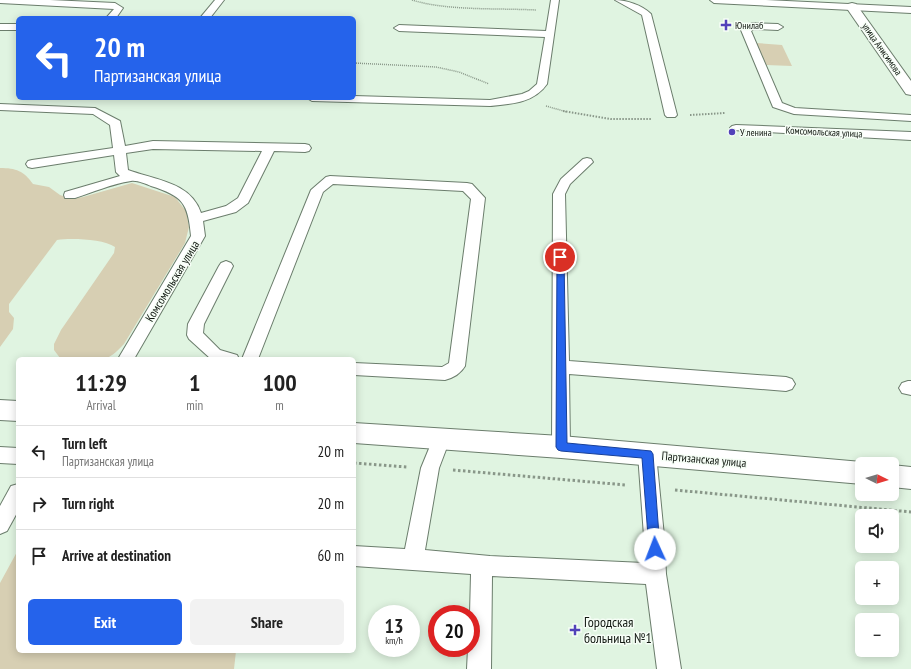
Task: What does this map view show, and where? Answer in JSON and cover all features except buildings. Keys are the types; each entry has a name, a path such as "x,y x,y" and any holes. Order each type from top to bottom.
{"street":[{"name":"улица Анисимова","path":"852,7 911,91"},
{"path":"0,410 16,411"},
{"name":"Партизанская улица","path":"356,433 561,447 855,472"},
{"path":"899,477 911,478"}],"lane":[{"path":"0,0 115,6 119,8 113,16"},
{"path":"207,16 220,0"},
{"path":"619,0 625,4 638,8 646,14 671,115"},
{"path":"714,0 911,10"},
{"path":"891,0 911,1"},
{"path":"356,99 490,103 505,102 523,97 539,89 542,84 554,5"},
{"path":"778,27 752,26 746,30 777,105 794,111 911,118"},
{"path":"0,27 16,27"},
{"path":"399,28 549,34"},
{"name":"Комсомольская улица","path":"0,107 97,104 116,123 122,172 184,195 190,202 196,219 198,236 127,357"},
{"name":"Комсомольская улица","path":"736,128 911,136"},
{"path":"32,164 153,145 305,148"},
{"path":"196,219 231,209 243,200 269,148"},
{"path":"561,447 562,367 559,194 565,182 587,162"},
{"path":"70,195 133,176"},
{"path":"251,357 317,190 330,180 467,187 478,198 457,366 445,374 356,369"},
{"path":"225,357 214,354 195,336 196,324 226,266"},
{"path":"562,367 786,384"},
{"path":"413,559 430,468 441,439"},
{"path":"647,454 654,536 655,574 669,669"},
{"path":"0,455 16,456"},
{"path":"0,525 16,496"},
{"path":"356,556 413,559 482,566 655,574"},
{"path":"479,669 482,566"}],"path":[{"path":"412,0 425,4 445,6 554,5"},
{"path":"356,63 425,66 448,69 469,75 484,83 562,111 592,116 637,121 671,115 726,113"}],"shaded area":[{"path":"756,43 782,45 792,66 766,65"},
{"path":"0,168 19,171 23,173 33,184 49,187 60,195 72,199 132,183 175,197 186,211 189,227 185,243 124,344 115,353 110,357 59,357 54,350 54,344 61,330 114,253 115,247 103,242 70,239 57,240 9,304 9,312 14,318 13,329 0,347"},
{"path":"16,554 16,653 236,653 234,669 0,669 0,583"}],"place":[{"name":"Юнилаб","path":"726,25"},
{"name":"У ленина","path":"732,132"},
{"name":"Городская больница №1","path":"575,630"}],"route":[{"path":"560,257 562,367 561,447 647,454 655,549"}]}
